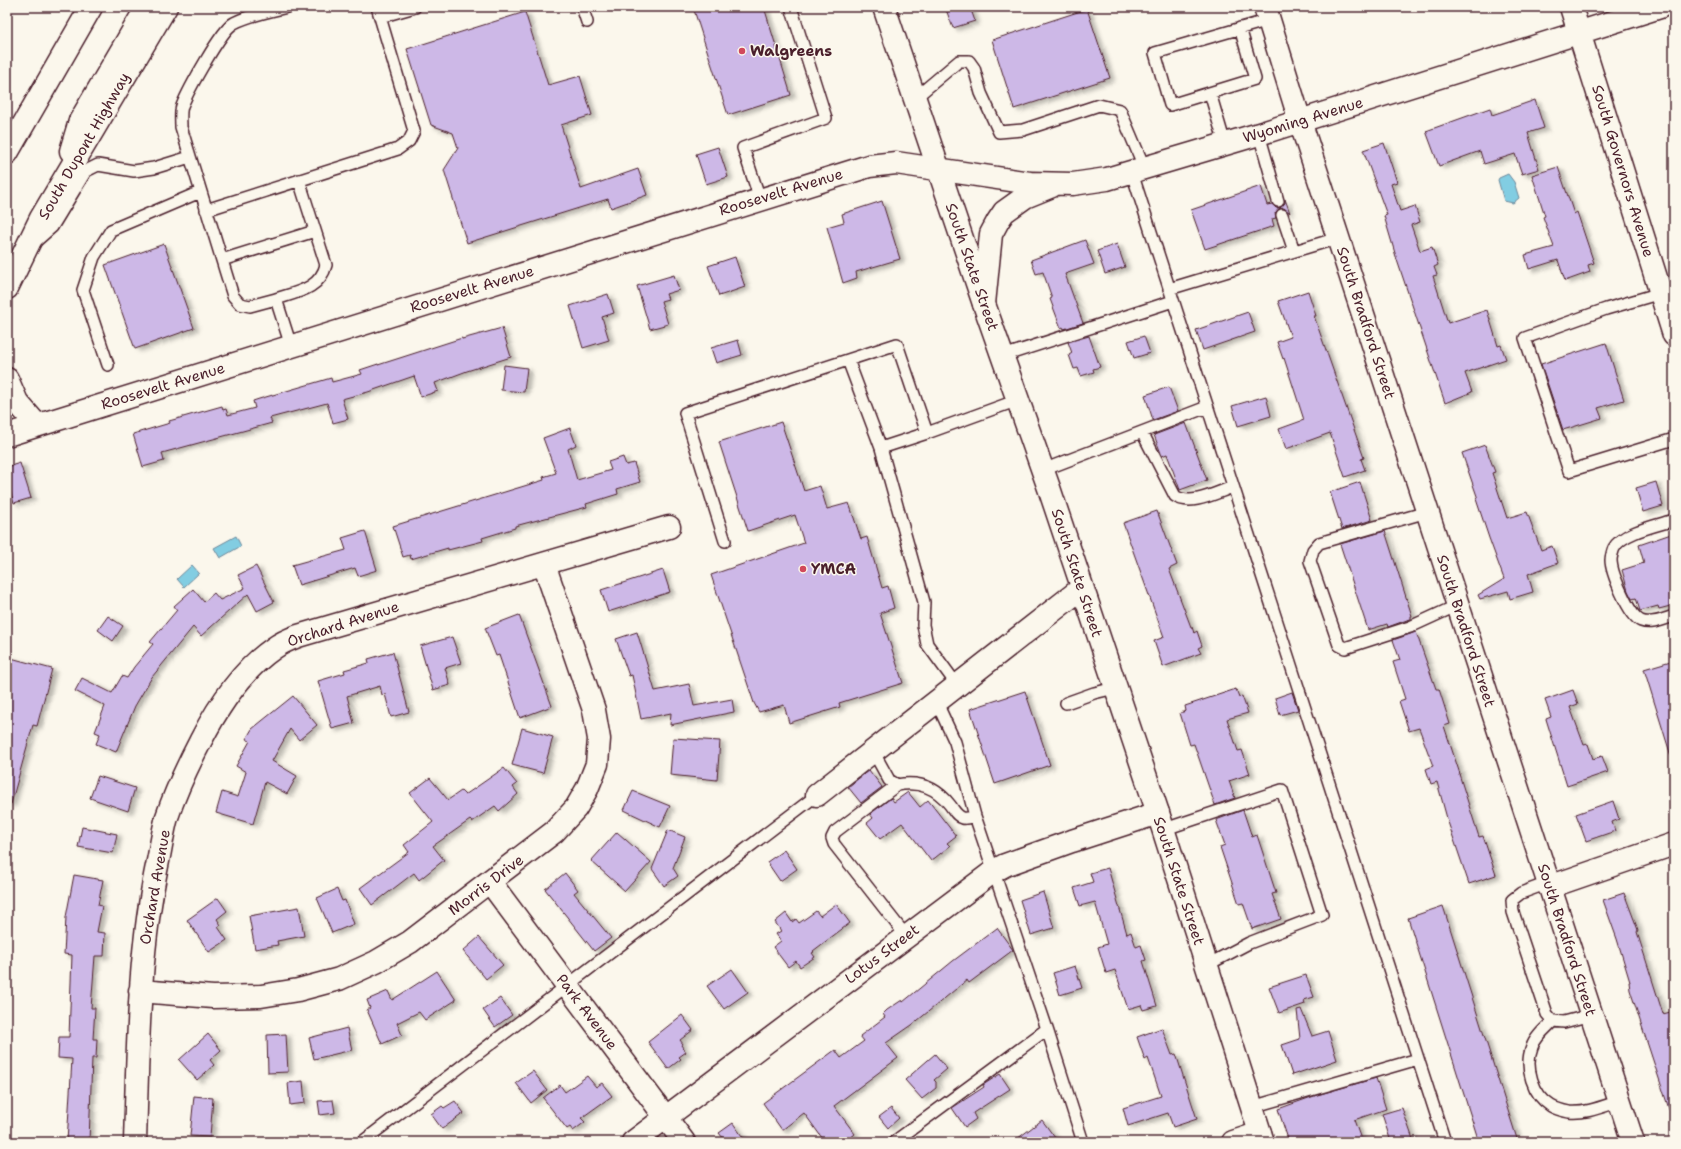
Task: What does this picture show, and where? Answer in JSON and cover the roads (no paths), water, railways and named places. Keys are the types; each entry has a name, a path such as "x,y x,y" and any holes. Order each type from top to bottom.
{"main road":[{"path":"7,153 91,7"},
{"path":"58,190 80,121 147,7"},
{"name":"South Dupont Highway","path":"7,288 41,218 166,7"},
{"name":"South State Street","path":"884,7 984,304 1043,470 1207,965 1262,1138"},
{"name":"South Governors Avenue","path":"1572,7 1674,335"},
{"name":"Wyoming Avenue","path":"940,171 1030,183 1055,184 1092,182 1138,171 1660,7"},
{"name":"South Bradford Street","path":"1267,14 1300,121 1633,1142"},
{"name":"Roosevelt Avenue","path":"7,435 869,166 896,163 940,171"},
{"path":"984,304 991,234 998,221 1004,212 1026,197 1055,184"},
{"path":"7,379 17,402 37,425"},
{"name":"Orchard Avenue","path":"135,1142 140,991 146,928 153,881 167,818 184,774 207,729 223,702 251,667 275,647 298,636 669,527"},
{"name":"Morris Drive","path":"140,991 213,997 261,996 298,990 339,979 376,962 410,942 554,832 576,808 587,789 597,764 599,739 594,710 544,564"},
{"path":"817,795 1082,588"},
{"name":"Lotus Street","path":"633,1142 994,871 1005,865 1065,843 1160,822"},
{"path":"1549,885 1674,844"},
{"name":"Park Avenue","path":"490,882 684,1142"},
{"path":"1233,1142 1262,1138"}],"lane":[{"path":"287,7 265,10 233,23 227,29 201,70 181,107 181,127 200,192 232,296 240,304 250,306 276,299 307,288 323,275 326,265 300,180"},
{"path":"206,210 398,149 409,141 414,131 378,12 415,7"},
{"path":"582,7 587,22"},
{"path":"760,199 743,148 826,118 791,7"},
{"path":"1240,28 1255,79 1170,104 1155,52 1240,28 1267,14"},
{"path":"915,98 959,61 969,62 974,68 981,93 999,132 1022,130 1099,105 1120,110 1138,171 1169,289 1445,1142"},
{"path":"1210,93 1225,144"},
{"path":"1258,134 1278,202"},
{"path":"26,250 52,227 86,171 98,165 134,171 154,168 190,157"},
{"path":"108,365 83,290 94,257 111,230 200,192"},
{"path":"1282,215 1294,251"},
{"path":"222,260 315,231"},
{"path":"1169,289 1338,238"},
{"path":"1661,293 1606,309 1525,338 1569,471 1674,439"},
{"path":"276,299 291,346"},
{"path":"1003,356 1173,301"},
{"path":"726,540 685,413 896,344 927,433"},
{"path":"848,360 880,448 924,602 923,625 927,644 957,685"},
{"path":"880,448 927,433 1018,400"},
{"path":"1043,470 1207,407"},
{"path":"1142,432 1175,496 1181,500 1194,500 1233,487"},
{"path":"1428,512 1319,543 1313,550 1310,561 1339,645 1345,648 1410,627 1458,605"},
{"path":"1674,520 1638,530 1625,538 1614,547 1611,560 1625,601 1632,613 1641,621 1654,622 1674,616"},
{"path":"1066,703 1115,688"},
{"path":"936,701 955,742 975,816 1047,1029 1083,1142"},
{"path":"873,751 889,780 897,785"},
{"path":"906,936 834,844 832,838 835,832 897,785 907,783 920,784 934,790 948,803 958,816 965,819 975,816"},
{"path":"1160,822 1282,790 1322,915 1248,943 1207,965"},
{"path":"362,1142 817,795"},
{"path":"1549,885 1521,893 1512,900 1513,912 1547,1014 1553,1021 1564,1022 1591,1015"},
{"path":"1553,1021 1532,1045 1528,1061 1531,1078 1540,1096 1552,1107 1570,1112 1589,1110 1620,1101"},
{"path":"894,1142 1047,1029"},
{"path":"1252,1107 1418,1058"}],"water":[{"path":"1508,174 1514,182 1519,198 1513,203 1504,201 1498,180 1499,178"},
{"path":"236,536 241,546 220,558 214,548"},
{"path":"192,565 199,573 184,587 177,579"}],"place":[{"name":"Walgreens","path":"742,51"},
{"name":"YMCA","path":"803,569"}]}
